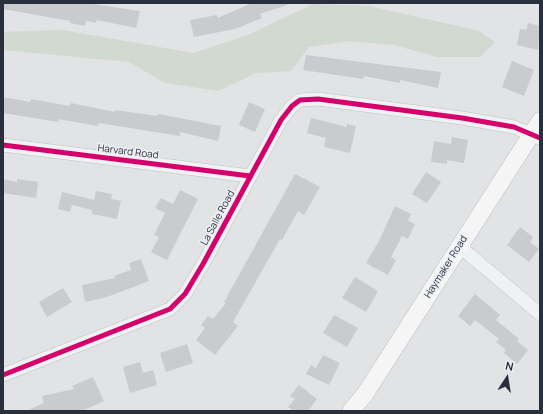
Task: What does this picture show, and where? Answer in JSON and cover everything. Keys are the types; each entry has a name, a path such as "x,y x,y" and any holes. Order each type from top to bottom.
{"main road":[{"name":"Haymaker Road","path":"351,411 365,394 459,246 537,131"}],"street":[{"name":"La Salle Road","path":"3,375 170,309 185,294 281,120 292,106 300,100 318,100 462,118 537,131"},
{"name":"Harvard Road","path":"3,145 250,176"},
{"path":"459,246 540,314"}],"shaded area":[{"path":"313,4 370,6 479,31 495,42 480,57 437,57 394,45 350,41 309,47 291,71 256,73 218,91 165,83 129,62 3,50 3,32 63,30 193,53 248,35"}],"building":[{"path":"3,3 86,3 140,11 136,28 97,20 96,23 86,21 85,26 70,23 70,21 3,9"},
{"path":"252,3 287,3 287,5 260,14 262,18 235,29 194,37 190,20 217,15 218,18"},
{"path":"528,23 540,26 538,50 517,45 520,29 526,30"},
{"path":"306,55 441,72 438,88 400,80 400,83 364,76 363,79 303,70"},
{"path":"512,61 534,70 524,96 502,87"},
{"path":"3,97 30,102 31,99 70,106 71,103 115,112 115,110 157,116 158,114 221,126 218,141 180,132 180,136 99,123 98,126 58,119 58,122 3,113"},
{"path":"249,102 265,109 255,132 239,125"},
{"path":"311,118 347,127 347,124 356,126 350,153 324,147 326,138 307,133"},
{"path":"452,137 468,140 464,163 447,160 447,164 431,162 434,141 451,144"},
{"path":"426,172 441,182 427,203 412,194"},
{"path":"295,174 320,187 304,215 298,211 282,240 280,239 233,322 238,326 215,355 196,340 205,328 201,325 208,316 213,319 226,303 224,302"},
{"path":"3,179 17,182 17,179 38,182 36,198 3,193"},
{"path":"180,190 198,199 167,260 151,252 159,237 154,235 165,213 155,208 161,198 173,204"},
{"path":"96,191 112,194 111,199 121,201 117,219 92,214 92,210 72,205 70,212 58,209 62,192 94,200"},
{"path":"395,206 411,214 408,221 415,224 408,239 402,236 391,257 396,260 388,275 366,263 379,241"},
{"path":"520,227 533,237 530,242 539,249 529,262 507,245"},
{"path":"141,259 149,281 107,297 85,302 82,285 115,278 114,276 131,270 129,263"},
{"path":"355,277 378,291 366,312 342,298"},
{"path":"63,288 72,302 47,317 39,302"},
{"path":"475,294 500,315 496,320 519,339 517,341 528,350 517,364 504,353 506,350 496,342 499,339 475,320 470,326 458,316"},
{"path":"334,315 358,328 347,347 323,333"},
{"path":"187,344 193,363 166,372 160,353"},
{"path":"323,355 340,363 329,385 306,374 311,365 316,368"},
{"path":"140,362 143,373 153,370 157,385 130,393 123,367"},
{"path":"93,377 104,401 82,411 26,411 44,403 42,396 74,389 72,386"},
{"path":"299,385 317,399 308,411 294,411 288,407 295,399 290,396"}],"cycle path":[{"path":"3,375 170,309 185,294 203,264 281,120 292,106 300,100 318,99 462,118 514,127 540,138"},
{"path":"3,145 250,176"}]}
